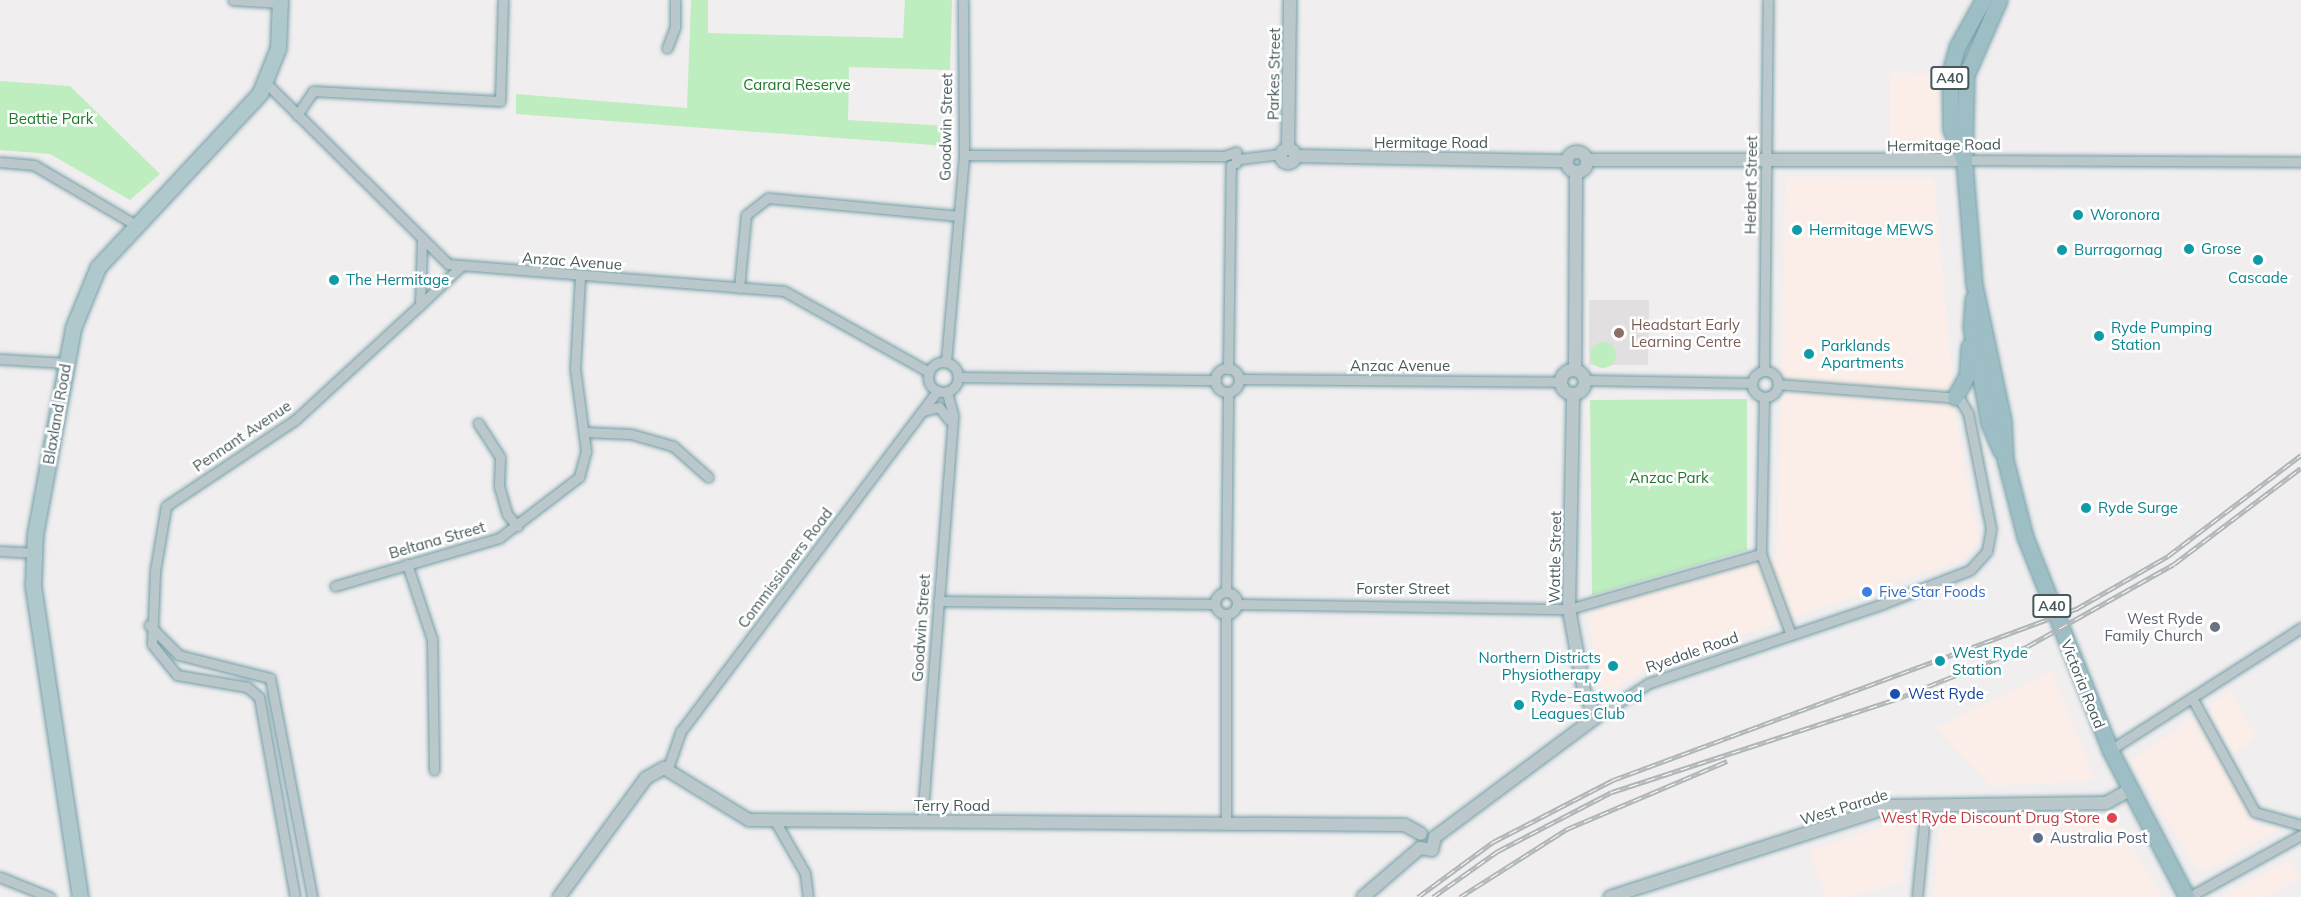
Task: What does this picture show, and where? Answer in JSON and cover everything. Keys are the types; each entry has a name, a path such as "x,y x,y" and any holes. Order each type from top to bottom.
{"highway":[{"name":"Victoria Road","path":"1964,160 1951,129 1950,72 1957,47 1983,0"},
{"name":"Victoria Road","path":"1999,0 1966,75 1964,160 1974,285 2003,420 2005,459"},
{"name":"Victoria Road","path":"1974,285 1971,327 1989,423 2005,459 2025,537 2128,791 2188,897"},
{"path":"1955,397 1967,375 1971,327"}],"main road":[{"name":"Blaxland Road","path":"79,897 36,612 33,553 66,363 88,283 134,224 266,83 278,48 280,2"}],"street":[{"path":"233,0 280,2"},
{"path":"297,115 313,91 500,101 503,0"},
{"path":"667,48 673,38 675,0"},
{"name":"Goodwin Street","path":"946,362 964,155 963,0"},
{"name":"Parkes Street","path":"1288,153 1290,0"},
{"name":"Herbert Street","path":"1764,371 1768,0"},
{"name":"Anzac Avenue","path":"266,83 440,259 460,267 797,294 929,372"},
{"name":"Hermitage Road","path":"1235,162 1288,153 1567,161 1576,151 1588,160 2301,162"},
{"path":"929,372 946,362 959,377 1216,380 1228,369 1235,162 1224,156 964,155"},
{"path":"1576,172 1585,169 1588,160"},
{"path":"1567,161 1576,172 1575,370 1586,380 1752,383 1764,371 1778,384 1955,397"},
{"path":"0,162 34,165 134,224"},
{"path":"739,288 746,215 768,198 957,216"},
{"path":"420,305 422,240"},
{"name":"Pennant Avenue","path":"294,897 259,697 247,687 177,675 161,661 149,625 166,506 296,420 460,267"},
{"name":"Beltana Street","path":"334,586 499,538 579,477 585,432 575,369 580,277"},
{"path":"0,359 66,363"},
{"path":"1215,604 1226,592 1228,392 1239,379 1228,369"},
{"path":"1575,370 1561,382 1573,394 1582,391 1586,380"},
{"name":"Goodwin Street","path":"922,821 953,415 942,392 929,383 929,372"},
{"name":"Commissioners Road","path":"668,768 681,731 923,412 959,377"},
{"name":"Anzac Avenue","path":"1239,379 1561,382"},
{"path":"1216,380 1228,392"},
{"path":"1752,383 1764,397 1761,554 1791,635"},
{"path":"1764,397 1778,384"},
{"name":"Wattle Street","path":"1573,394 1569,609 1584,691 1596,717"},
{"name":"Ryedale Road","path":"1420,848 1432,850 1435,837 1596,717 1649,682 1791,635 1970,570 1987,551 1991,530 1968,413 1955,397"},
{"name":"Goodwin Street","path":"923,412 934,406 946,411 950,437"},
{"path":"478,423 500,457 500,486 507,514 517,526"},
{"path":"585,432 631,434 673,446 708,477"},
{"path":"0,551 33,553"},
{"name":"Forster Street","path":"1237,604 1569,609 1761,554"},
{"path":"407,564 432,639 434,770"},
{"path":"1226,592 1237,604 1226,614 1226,823"},
{"path":"938,601 1215,604 1226,614"},
{"path":"149,625 180,655 270,678 312,897"},
{"path":"2110,750 2301,628"},
{"path":"2192,698 2255,812 2301,825"},
{"path":"560,897 646,778 668,768"},
{"name":"Terry Road","path":"668,768 734,814 775,821 1405,825 1421,834 1435,837"},
{"name":"West Parade","path":"1610,897 1891,806 2106,803 2128,791"},
{"path":"1917,897 1926,804"},
{"path":"775,821 805,873 808,897"},
{"path":"1363,897 1420,848 1421,834"},
{"path":"2188,897 2301,835"},
{"path":"1,880 50,897"}],"shaded area":[{"path":"1890,73 1938,74 1940,140 1936,145 1894,145 1890,139"},
{"path":"1786,177 1934,178 1956,420 1978,540 1965,558 1645,669 1603,696 1586,611 1777,556"},
{"name":"Headstart Early Learning Centre","path":"1589,300 1649,300 1648,365 1589,365"},
{"path":"2052,671 2095,780 1992,786 1936,728"},
{"path":"2231,691 2256,738 2232,754 2210,715 2212,703"},
{"path":"2196,716 2259,826 2280,828 2205,871 2196,868 2130,761"},
{"path":"1950,817 2115,819 2163,897 1933,897 1939,827"},
{"path":"1903,820 1909,828 1902,882 1851,897 1825,897 1810,850"},
{"path":"2289,860 2299,879 2266,897 2221,897"}],"green space":[{"name":"Carara Reserve","path":"691,0 708,0 708,33 903,38 905,0 952,0 950,70 849,67 848,120 946,126 946,146 516,114 516,94 687,108"},
{"name":"Beattie Park","path":"0,81 70,86 160,174 130,200 50,154 0,150"},
{"path":"1603,342 1612,346 1616,355 1612,364 1603,368 1594,364 1590,355 1594,346"},
{"name":"Anzac Park","path":"1747,399 1747,550 1592,595 1590,400"}],"railway":[{"path":"1418,897 1493,842 1613,780 2076,609 2168,556 2301,455"},
{"path":"1433,897 1498,851 1612,792 1894,700 2028,646 2174,564 2301,468"},
{"path":"1460,897 1567,829 1727,761"}],"place":[{"name":"Woronora","path":"2078,215"},
{"name":"Hermitage MEWS","path":"1797,230"},
{"name":"Grose","path":"2189,249"},
{"name":"Burragornag","path":"2062,250"},
{"name":"Cascade","path":"2258,260"},
{"name":"The Hermitage","path":"334,280"},
{"name":"Headstart Early Learning Centre","path":"1619,333"},
{"name":"Ryde Pumping Station","path":"2099,336"},
{"name":"Parklands Apartments","path":"1809,354"},
{"name":"Ryde Surge","path":"2086,508"},
{"name":"Five Star Foods","path":"1867,592"},
{"name":"West Ryde Family Church","path":"2215,627"},
{"name":"West Ryde Station","path":"1940,661"},
{"name":"Northern Districts Physiotherapy","path":"1613,666"},
{"name":"West Ryde","path":"1895,694"},
{"name":"Ryde-Eastwood Leagues Club","path":"1519,705"},
{"name":"West Ryde Discount Drug Store","path":"2112,818"},
{"name":"Australia Post","path":"2038,838"}]}
